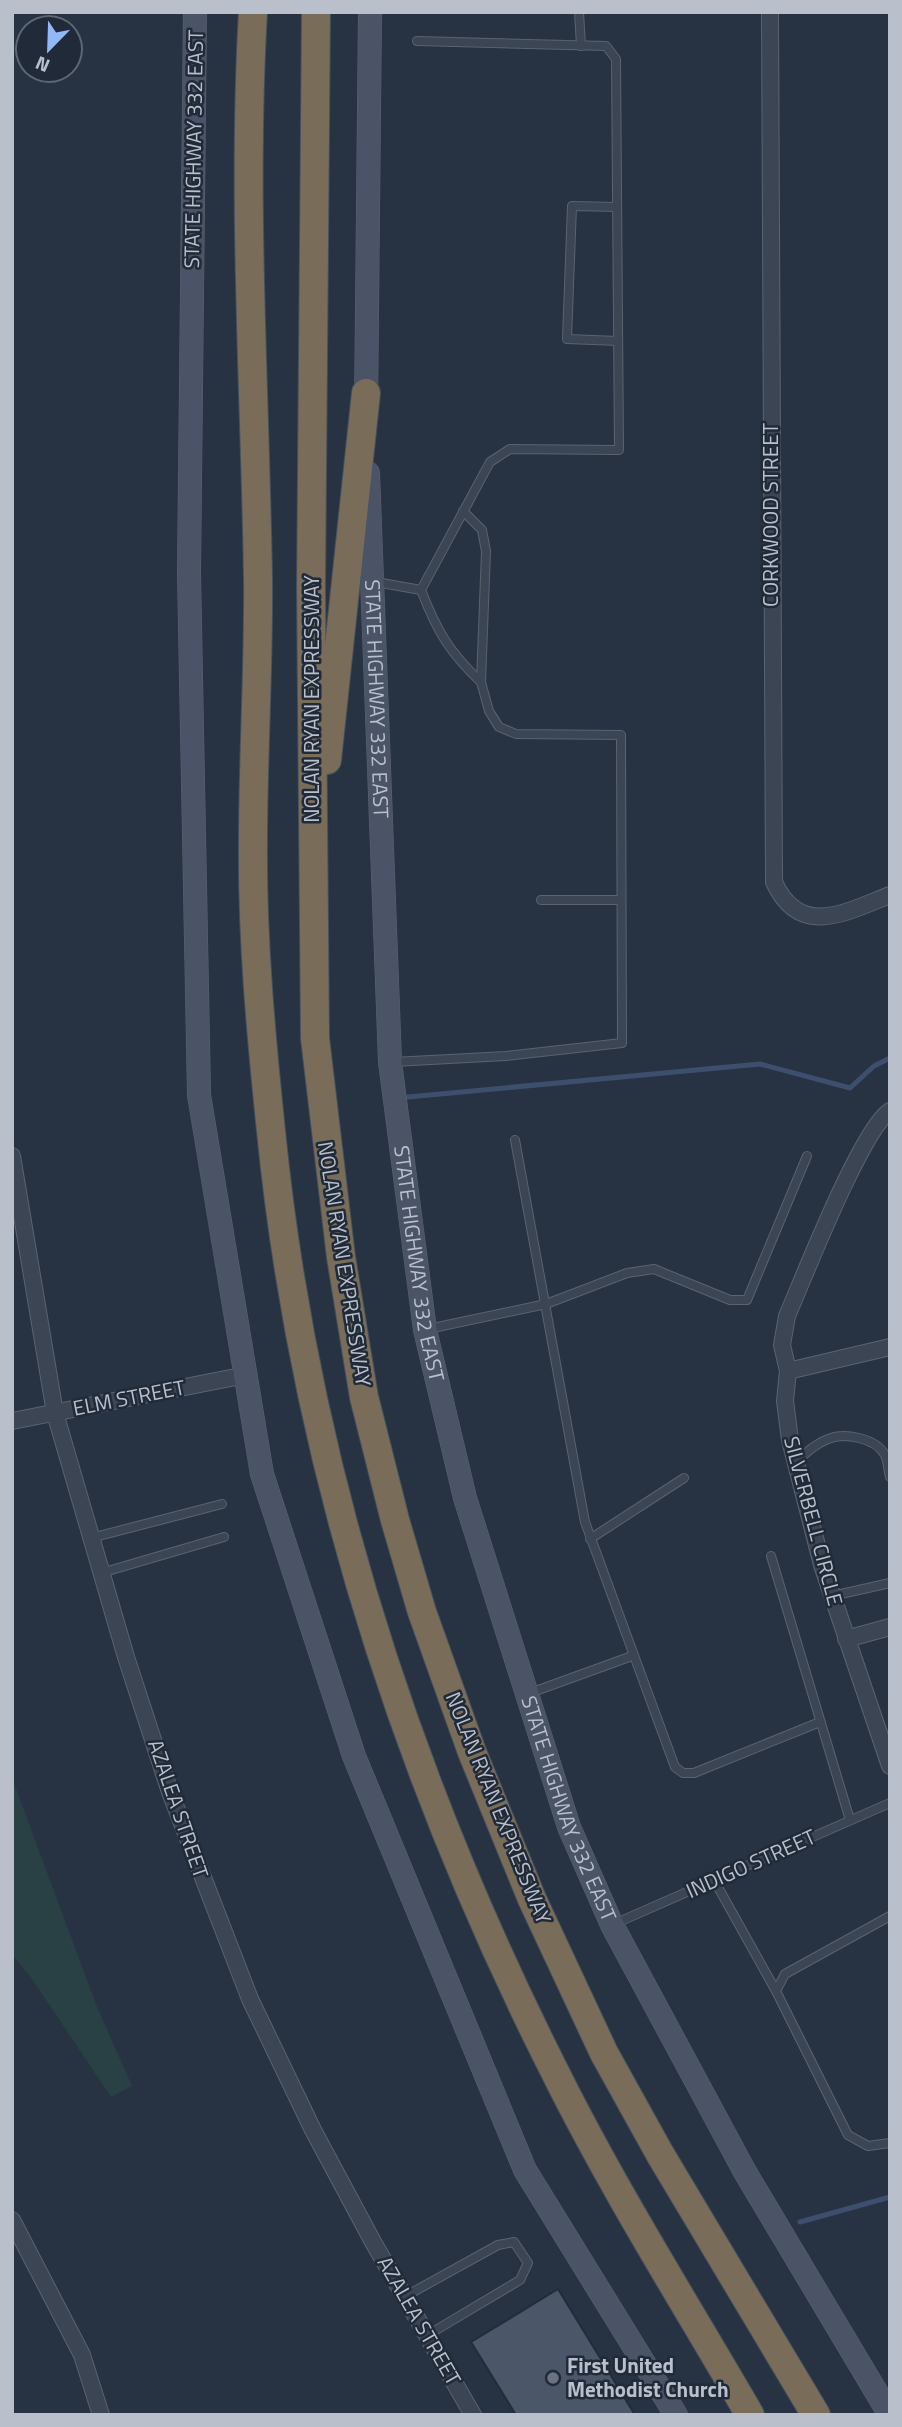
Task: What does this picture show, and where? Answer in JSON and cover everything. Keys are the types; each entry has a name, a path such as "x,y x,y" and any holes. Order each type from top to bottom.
{"highway":[{"path":"241,12 248,96 258,587 252,848 262,1042 271,1139 288,1265 313,1408 372,1628 435,1801 483,1921 557,2077 750,2415"},
{"path":"248,96 253,12"},
{"name":"NOLAN RYAN EXPRESSWAY","path":"316,12 312,902 315,1038 341,1257 371,1429 422,1612 472,1752 527,1887 604,2053 660,2154 816,2415"},
{"path":"312,902 366,393"}],"main road":[{"name":"STATE HIGHWAY 332 EAST","path":"195,12 189,573 200,1095 262,1474 354,1756 519,2157 676,2415"},
{"name":"STATE HIGHWAY 332 EAST","path":"370,12 366,393 370,582 390,1062 425,1330 465,1498 569,1827 612,1925 746,2172 890,2415"}],"street":[{"name":"CORKWOOD STREET","path":"769,12 774,882 782,900 800,912 820,919 844,913 890,895"},
{"name":"SILVERBELL CIRCLE","path":"890,1111 879,1118 861,1149 787,1316 782,1345 788,1371 785,1401 796,1462 832,1596 890,1766"},
{"name":"AZALEA STREET","path":"12,1156 55,1413 101,1573 170,1792 250,1999 313,2130 404,2297 473,2415"},
{"path":"788,1371 890,1347"},
{"name":"ELM STREET","path":"12,1421 246,1375"},
{"path":"846,1639 890,1627"},
{"path":"12,2220 82,2355 101,2415"}],"lane":[{"path":"579,12 582,46"},
{"path":"417,41 606,46 616,59 619,450 510,449 490,462 421,590 434,623 453,656 481,682"},
{"path":"617,207 572,206 567,339 618,341"},
{"path":"390,1062 506,1056 622,1043 621,735 516,734 499,727 489,710 481,682 486,551 482,530 463,511"},
{"path":"370,582 421,590"},
{"path":"541,900 621,900"},
{"path":"515,1140 590,1539 675,1767 682,1773 694,1773 820,1722"},
{"path":"425,1330 546,1304 627,1273 654,1269 730,1300 747,1300 807,1156"},
{"path":"796,1462 809,1449 831,1437 854,1437 871,1442 884,1453 890,1477"},
{"path":"590,1539 684,1478"},
{"path":"91,1538 222,1504"},
{"path":"101,1573 224,1537"},
{"path":"771,1556 850,1820"},
{"path":"832,1596 890,1583"},
{"path":"527,1695 632,1656"},
{"name":"INDIGO STREET","path":"612,1925 890,1803"},
{"path":"714,1880 744,1939 776,1991 848,2135 868,2146 890,2143"},
{"path":"776,1991 785,1974 890,1916"},
{"path":"404,2297 498,2245 514,2242 528,2263 520,2280 426,2336"}],"green space":[{"path":"12,1778 97,2007 132,2086 111,2097 30,1976 12,1955"}],"building":[{"name":"First United Methodist Church","path":"558,2289 635,2415 516,2415 471,2342"}],"waterway":[{"path":"408,1097 760,1064 850,1088 874,1066 890,1058"},
{"path":"800,2222 890,2197"}],"place":[{"name":"First United Methodist Church","path":"553,2378"}]}
